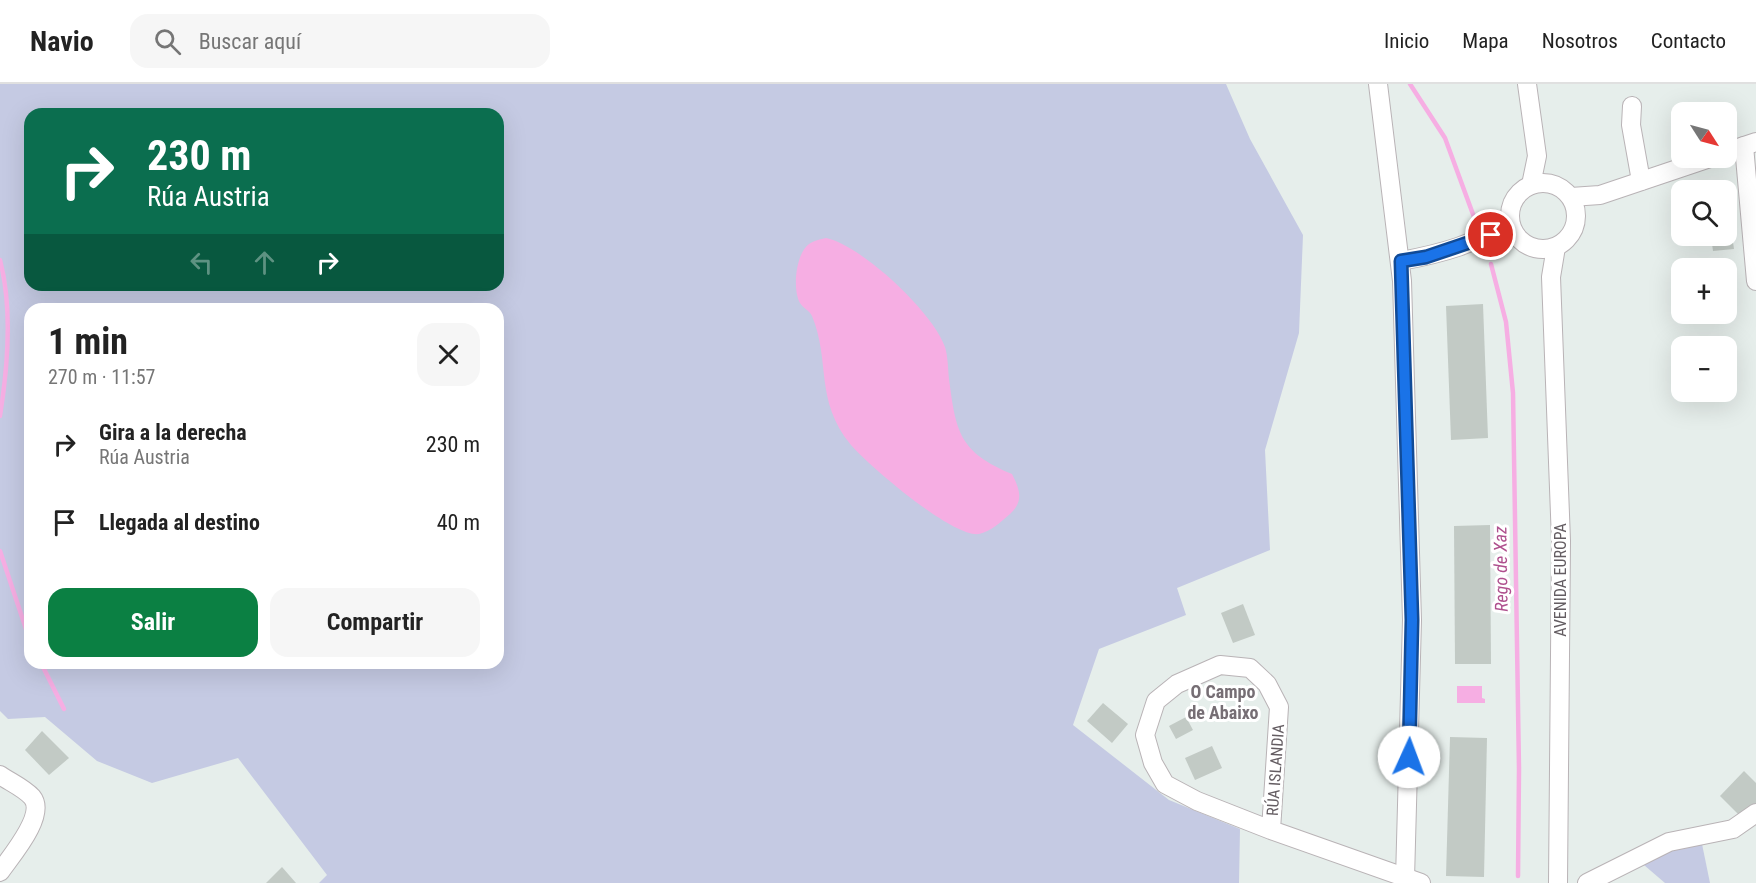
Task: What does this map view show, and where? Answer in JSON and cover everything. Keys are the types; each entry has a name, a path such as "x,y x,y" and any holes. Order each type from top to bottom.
{"street":[{"path":"1378,84 1401,261 1412,620 1413,881"},
{"path":"1527,84 1537,156 1549,183"},
{"path":"1632,106 1631,125 1641,181"},
{"path":"1750,144 1756,281"},
{"path":"1531,185 1537,156"},
{"path":"1574,205 1680,168"},
{"path":"1549,183 1562,187 1574,205 1576,224 1570,236 1548,248 1528,245 1514,227 1514,199 1531,185 1549,183"},
{"path":"1401,261 1426,257 1514,227"},
{"name":"AVENIDA EUROPA","path":"1548,248 1561,541 1558,883"},
{"name":"RÚA ISLANDIA","path":"1271,830 1279,707 1267,684 1250,668 1220,665 1177,684 1156,701 1145,735 1153,763 1165,784 1197,801 1271,830 1413,881"},
{"path":"0,775 32,797 37,808 35,820 0,872"},
{"path":"1587,883 1669,842 1733,830 1756,813"}],"shaded area":[{"path":"0,84 1226,84 1250,139 1303,235 1299,333 1265,450 1270,550 1177,588 1186,615 1099,649 1073,725 1169,800 1240,829 1239,883 319,883 327,875 238,758 152,783 97,761 45,717 8,719 0,711"},
{"path":"826,238 841,243 876,266 911,299 938,333 946,351 954,413 963,438 981,457 1012,474 1019,490 1019,500 1014,509 1000,523 987,531 979,534 967,532 932,513 875,468 851,445 839,428 827,397 818,333 811,314 800,303 796,289 798,263 801,255 809,244"},
{"path":"1457,686 1482,686 1482,698 1485,699 1485,703 1457,703"},
{"path":"1702,844 1710,883 1665,883 1644,865 1650,848"}],"building":[{"path":"1712,246 1734,246 1734,249 1713,251"},
{"path":"1483,304 1488,438 1451,440 1446,306"},
{"path":"1490,525 1491,664 1455,664 1454,526"},
{"path":"1243,604 1255,635 1233,643 1221,613"},
{"path":"1103,703 1128,724 1112,743 1087,721"},
{"path":"1186,717 1193,730 1176,739 1169,726"},
{"path":"42,731 69,758 49,775 25,750"},
{"path":"1450,737 1487,738 1484,877 1446,876"},
{"path":"1212,746 1222,768 1195,780 1185,758"},
{"path":"1744,771 1756,783 1756,803 1742,818 1720,796"},
{"path":"282,867 296,883 266,883"}],"waterway":[{"name":"Rego de Xaz","path":"1410,84 1445,138 1474,217"},
{"path":"0,260 8,318 5,377 0,416"},
{"name":"Rego de Xaz","path":"1491,264 1506,322 1513,393 1519,769 1518,876"},
{"path":"0,551 24,623"},
{"path":"44,669 64,709"}],"district":[{"name":"O Campo de Abaixo","path":"1223,702"}],"route":[{"path":"1409,757 1412,620 1401,261 1426,257 1491,235"}]}
